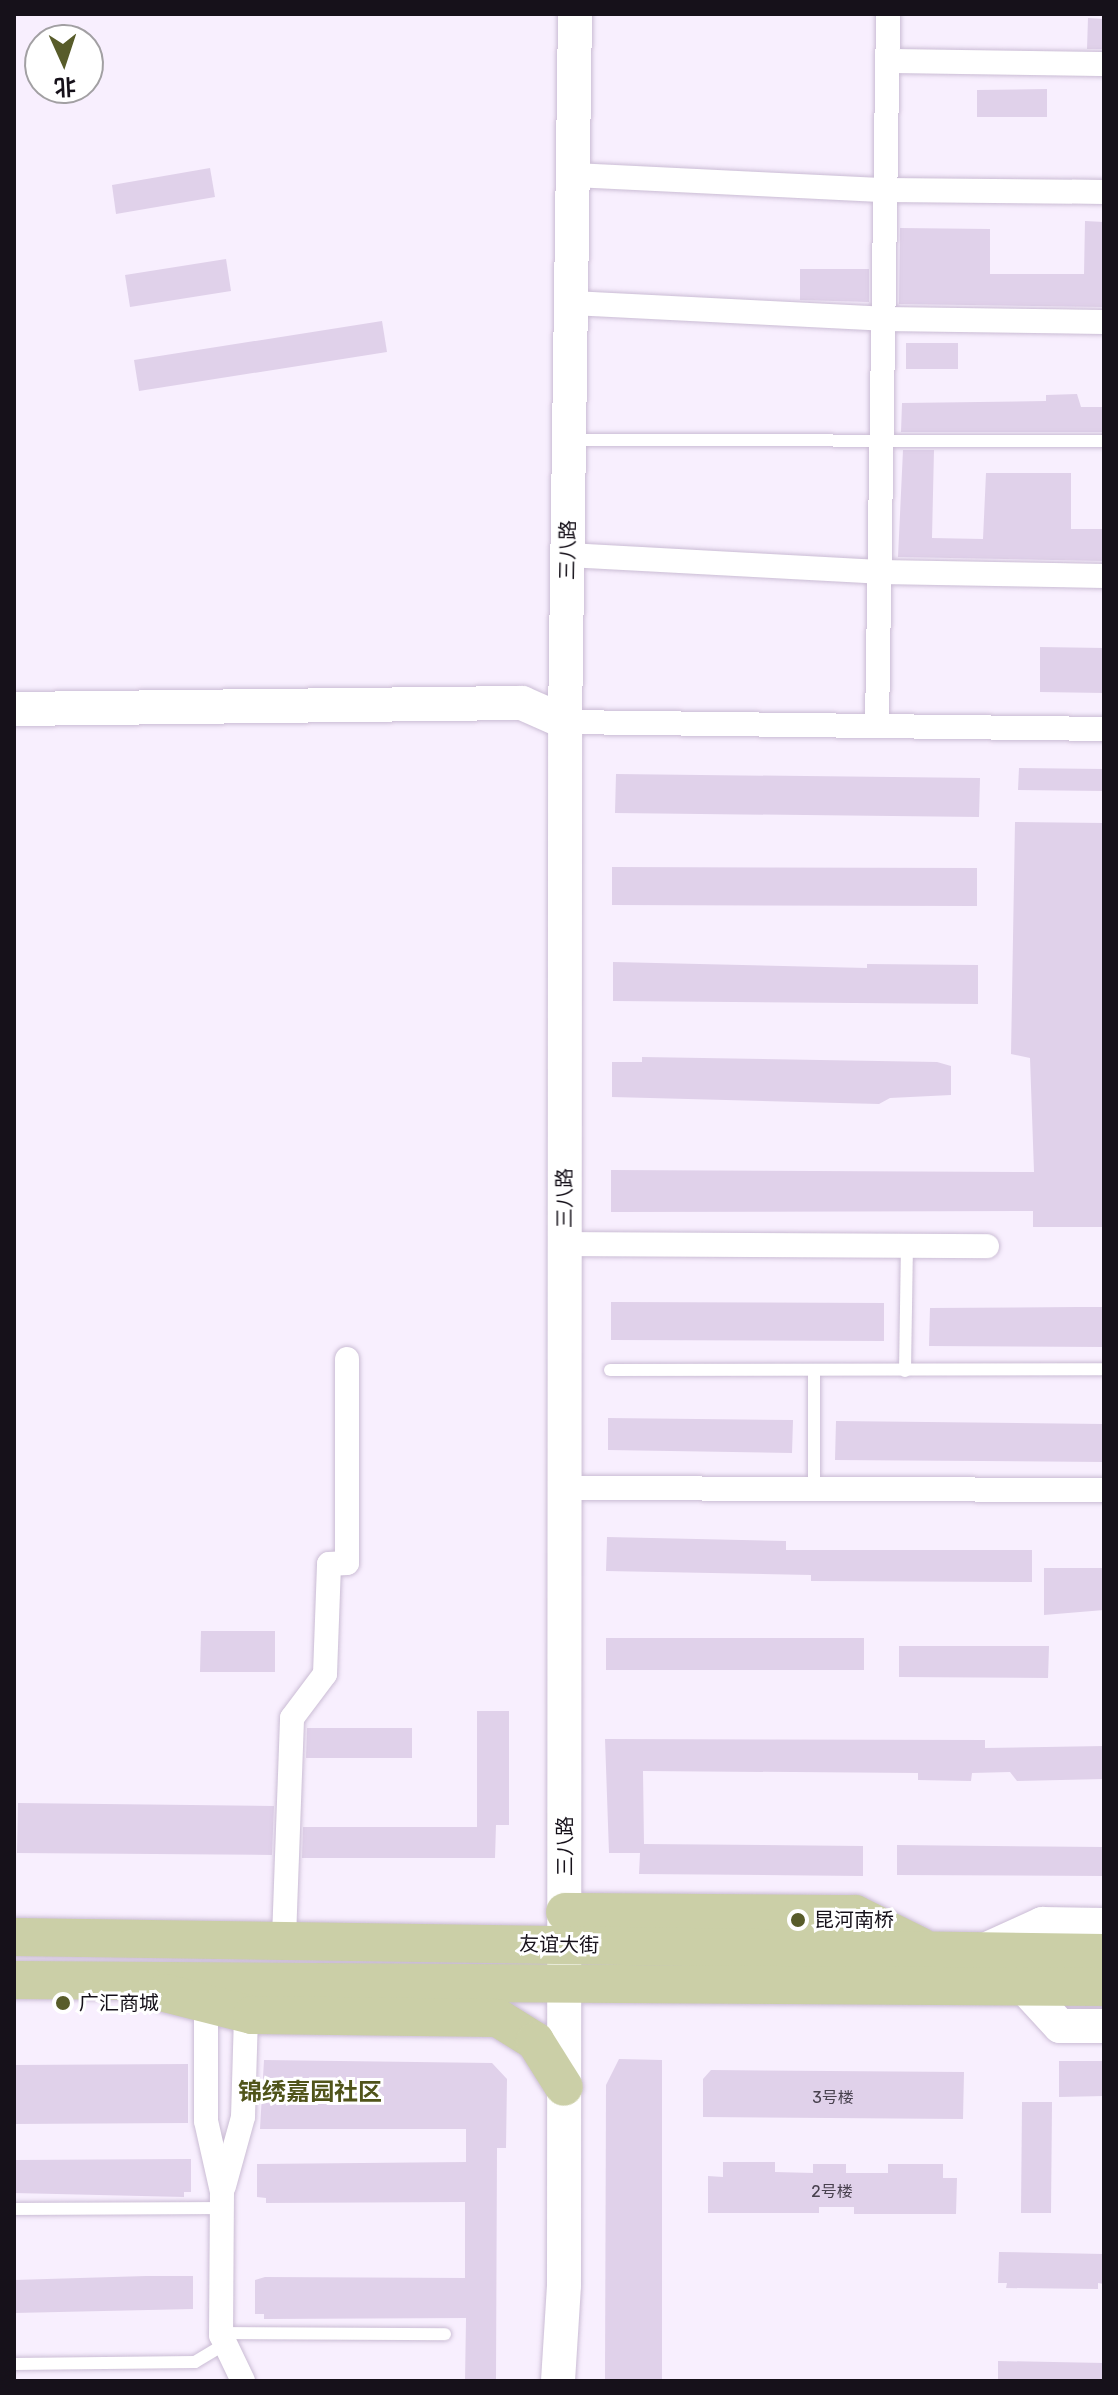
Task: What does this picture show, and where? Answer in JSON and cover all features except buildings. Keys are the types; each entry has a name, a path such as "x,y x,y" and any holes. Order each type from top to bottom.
{"main road":[{"name":"三八路","path":"558,2381 564,2087 565,722 575,14"},
{"path":"14,709 522,703 565,722"},
{"path":"985,1950 1042,1924 1104,1925"},
{"name":"友谊大街","path":"14,1937 284,1938 564,1928 926,1949 1104,1953"},
{"name":"友谊大街","path":"14,1980 1104,1987"},
{"path":"124,1981 246,2014 498,2018 535,2041 564,2087"},
{"path":"1024,1987 1060,2026 1104,2026"}],"street":[{"path":"877,726 888,14"},
{"path":"888,61 1104,64"},
{"path":"574,175 886,190 1104,192"},
{"path":"572,303 884,319 1104,322"},
{"path":"568,555 880,572 1104,576"},
{"path":"565,722 1104,729"},
{"path":"565,1244 987,1246"},
{"path":"284,1938 292,1718 325,1674 329,1564 347,1563 347,1359"},
{"path":"565,1488 1104,1490"},
{"path":"206,2005 206,2121 222,2200 222,2339 243,2381"},
{"path":"222,2200 243,2117 246,2014"}],"lane":[{"path":"570,440 882,438 1104,441"},
{"path":"905,1371 907,1246"},
{"path":"610,1370 1104,1369"},
{"path":"814,1371 814,1489"},
{"path":"14,2209 222,2200"},
{"path":"14,2364 195,2362 222,2339 445,2334"}],"place":[{"name":"昆河南桥","path":"798,1920"},
{"name":"广汇商城","path":"63,2003"}],"district":[{"name":"锦绣嘉园社区","path":"310,2093"}]}
